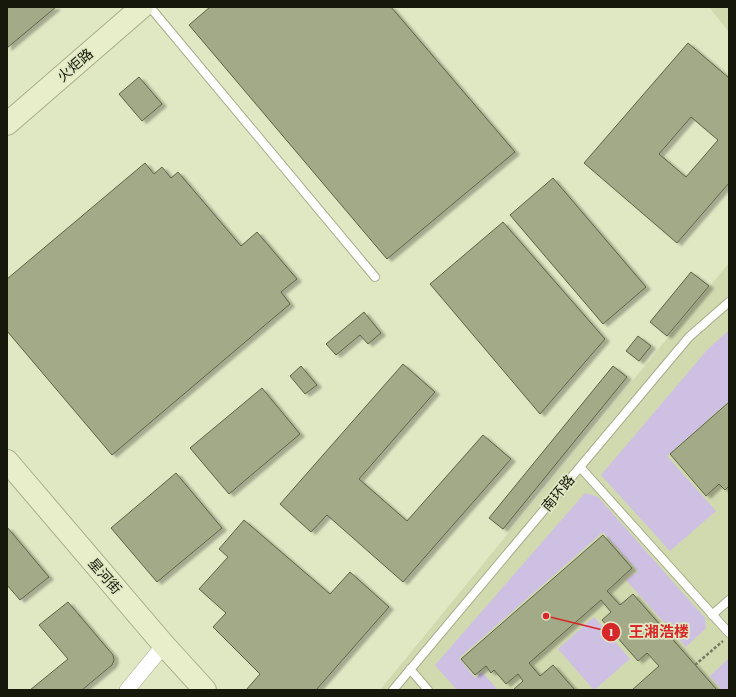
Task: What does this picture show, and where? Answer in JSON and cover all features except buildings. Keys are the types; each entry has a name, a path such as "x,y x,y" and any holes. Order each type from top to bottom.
{"street":[{"name":"火炬路","path":"7,124 142,7"},
{"name":"星河街","path":"7,461 164,645 205,690"},
{"path":"127,690 164,645"}],"lane":[{"path":"150,7 375,277"},
{"name":"南环路","path":"393,690 688,337 729,302"},
{"path":"580,467 729,633"},
{"path":"712,615 729,600"},
{"path":"410,669 428,690"}],"path":[{"path":"695,665 723,640"}],"shaded area":[{"path":"709,7 729,7 729,32"},
{"path":"729,263 729,690 380,690 715,280"},
{"path":"729,330 729,401 667,456 716,511 670,551 601,475 708,349"},
{"path":"585,493 598,497 705,618 706,628 686,647 626,580 638,571 603,532 459,658 475,678 482,672 498,690 457,690 435,665"},
{"path":"594,617 630,659 594,690 558,649"},
{"path":"729,658 729,690 722,690 710,676"}],"place":[{"name":"王湘浩楼","path":"546,616"}]}
